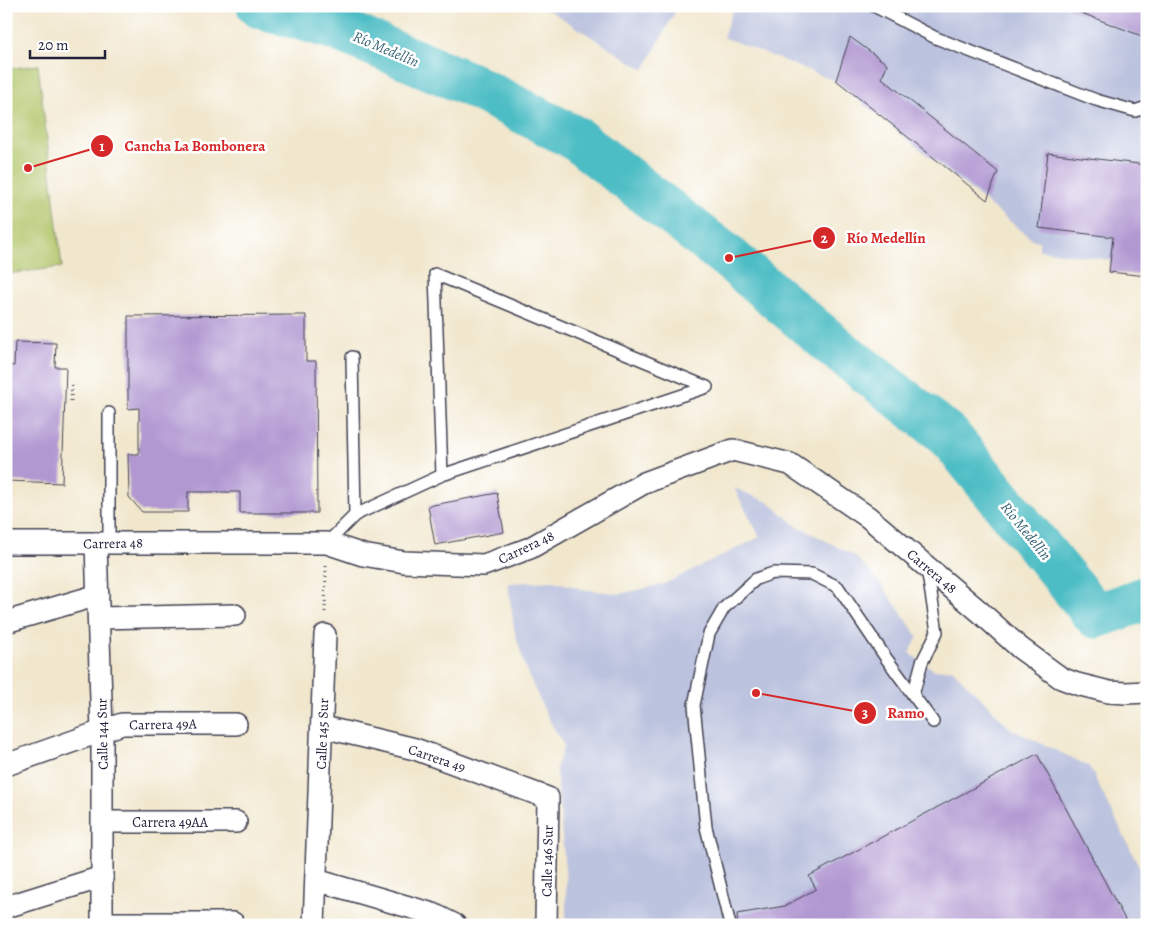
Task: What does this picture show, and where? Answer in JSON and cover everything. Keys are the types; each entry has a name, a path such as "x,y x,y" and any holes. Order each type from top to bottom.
{"street":[{"name":"Carrera 48","path":"6,543 327,543 363,555 404,562 484,566 530,548 644,483 733,450 790,464 868,517 1020,648 1061,678 1109,692 1147,692"},
{"name":"Calle 144 Sur","path":"102,543 98,595 102,732 102,924"},
{"path":"6,622 98,595"},
{"path":"99,618 235,615"},
{"name":"Calle 145 Sur","path":"314,925 325,635"},
{"name":"Carrera 49A","path":"6,765 122,724 236,724"},
{"name":"Carrera 49","path":"322,727 415,749 548,798"},
{"name":"Calle 146 Sur","path":"546,925 548,798"},
{"name":"Carrera 49AA","path":"103,822 236,822"},
{"path":"6,907 102,877"},
{"path":"316,880 434,914 455,925"},
{"path":"102,924 233,923"}],"lane":[{"path":"874,6 936,38 1096,100 1135,111 1147,107"},
{"path":"327,543 355,515 442,476 707,387 435,274 442,476"},
{"path":"352,357 355,515"},
{"path":"102,543 109,413"},
{"path":"913,695 922,662 937,632 926,566"},
{"path":"730,925 706,827 694,705 710,634 724,608 756,579 773,573 812,574 838,587 886,658 933,722"}],"path":[{"path":"71,401 72,383"},
{"path":"325,635 327,543"}],"shaded area":[{"path":"539,6 678,6 644,70 552,12"},
{"path":"734,6 1147,6 1147,276 1109,272 1111,260 1039,250 1039,241 1033,240 835,81 723,37"},
{"path":"734,488 768,502 796,525 855,556 882,585 918,637 909,653 934,670 952,669 1011,729 1089,766 1147,882 1147,925 566,925 566,880 556,768 564,746 547,716 526,670 514,629 508,583 554,581 582,589 619,594 664,584 760,537"}],"green space":[{"path":"38,65 62,267 6,274 6,69"}],"building":[{"path":"1069,6 1147,6 1147,38 1068,8"},
{"path":"850,37 887,64 882,78 998,172 987,200 836,80"},
{"path":"1048,153 1147,165 1147,276 1109,272 1113,237 1039,228"},
{"path":"306,315 306,361 316,361 317,513 240,513 240,492 188,492 188,512 142,512 129,497 128,454 139,454 139,408 128,409 128,316"},
{"path":"15,342 56,343 55,367 66,367 62,483 6,481 6,365 14,366"},
{"path":"497,493 504,532 435,545 428,506"},
{"path":"1037,754 1128,925 738,925 737,914 785,906 816,889 809,876"}],"waterway":[{"name":"Río Medellín","path":"259,6 335,28 469,84 575,138 729,258 835,347 948,435 1096,616 1147,598"}],"place":[{"name":"Cancha La Bombonera","path":"28,168"},
{"name":"Río Medellín","path":"729,258"},
{"name":"Ramo","path":"756,693"}]}
